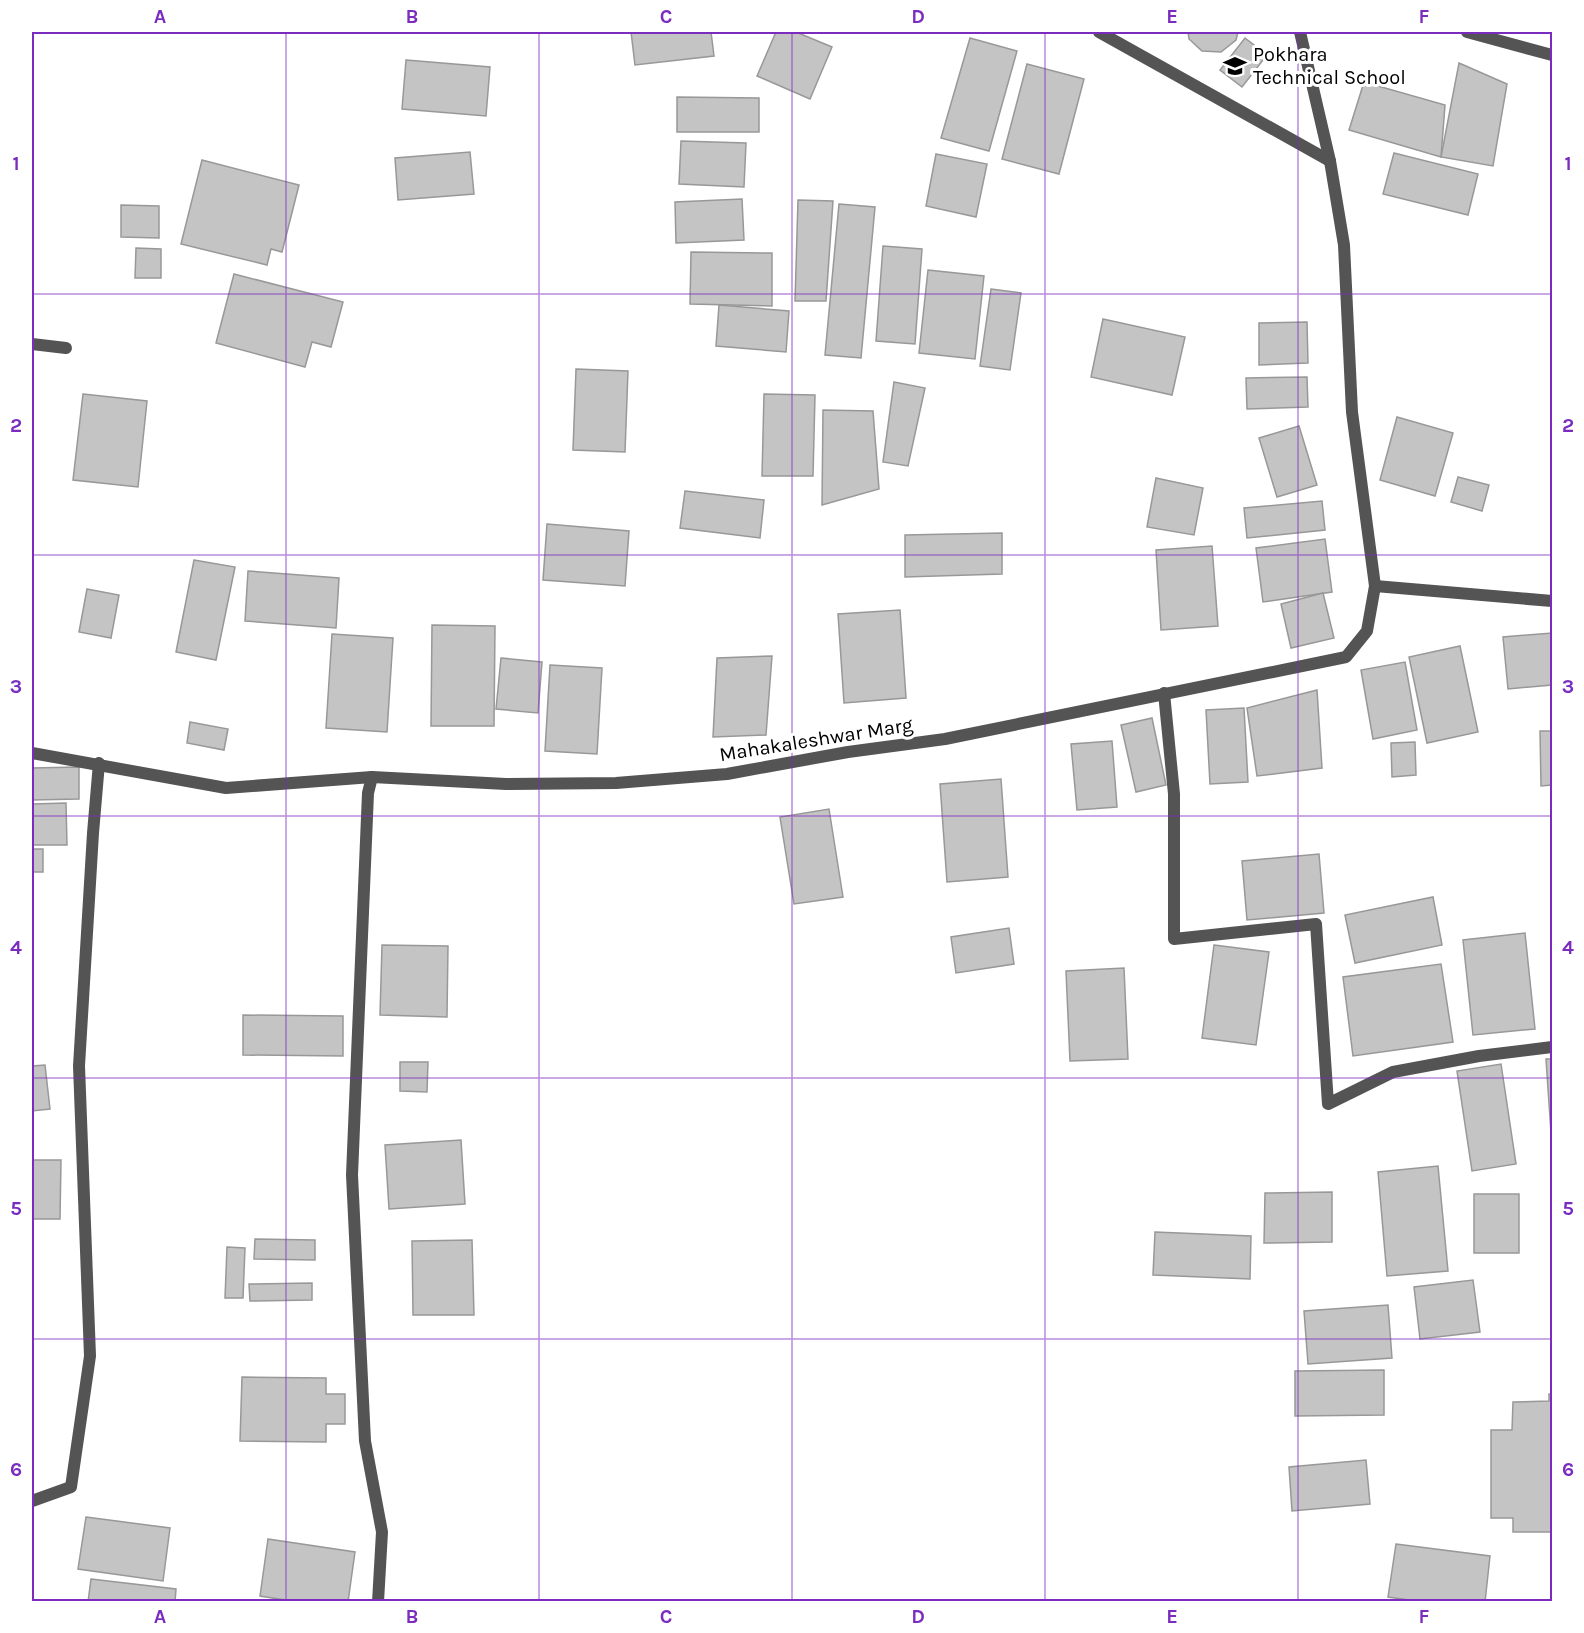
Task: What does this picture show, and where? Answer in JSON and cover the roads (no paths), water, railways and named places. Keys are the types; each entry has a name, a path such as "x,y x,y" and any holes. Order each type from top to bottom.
{"street":[{"path":"1099,32 1330,161"},
{"name":"Mahakaleshwar Marg","path":"32,753 99,763 226,788 372,777 506,784 605,783 727,774 848,752 945,739 1346,657 1367,632 1375,586 1352,412 1344,244 1330,161 1300,32"},
{"path":"1467,32 1552,55"},
{"path":"32,344 66,348"},
{"path":"1375,586 1552,602"},
{"path":"1164,693 1174,794 1174,939 1316,924 1328,1104 1393,1072 1479,1056 1552,1047"},
{"path":"32,1501 70,1487 90,1356 79,1066 99,763"},
{"path":"372,777 366,837 352,1174 365,1441 381,1532 378,1602"}],"place":[{"name":"Pokhara Technical School","path":"1235,66"}]}
